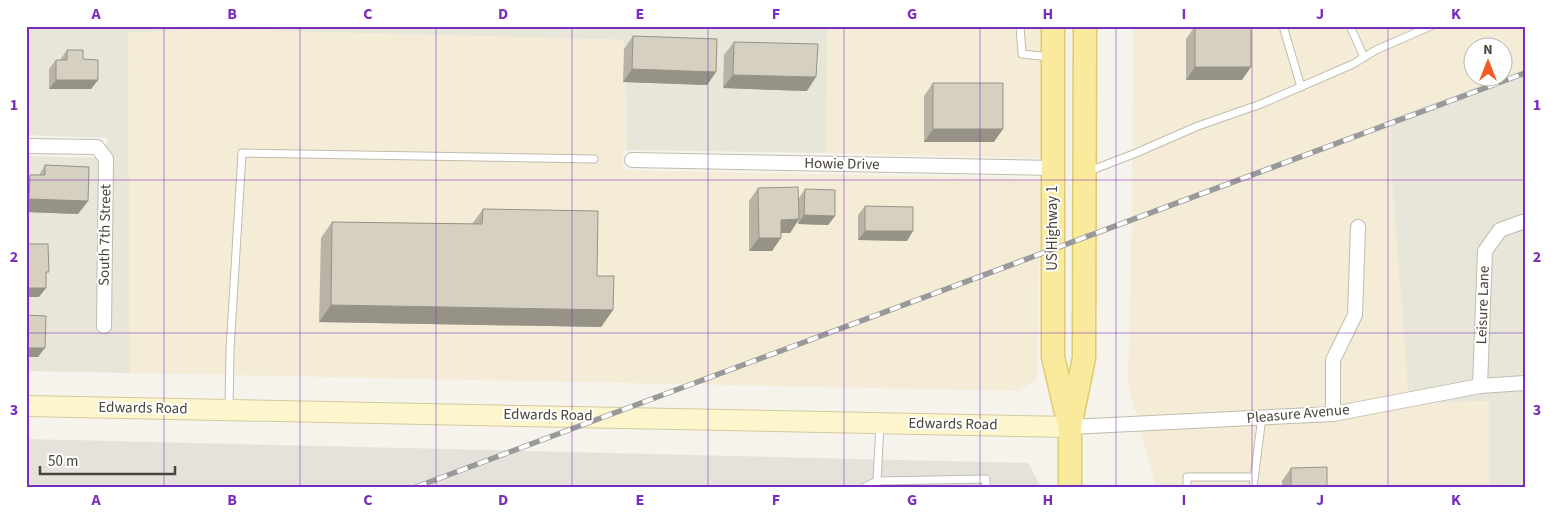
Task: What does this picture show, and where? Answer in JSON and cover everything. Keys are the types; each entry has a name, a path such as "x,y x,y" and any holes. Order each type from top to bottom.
{"main road":[{"name":"US Highway 1","path":"1053,26 1053,357 1070,427"},
{"name":"US Highway 1","path":"1070,487 1070,427 1084,358 1085,26"},
{"name":"Edwards Road","path":"26,406 1070,427"}],"street":[{"name":"South 7th Street","path":"26,146 97,148 106,159 104,326"},
{"name":"Howie Drive","path":"632,160 1052,168"},
{"name":"Leisure Lane","path":"1480,386 1485,251 1500,230 1525,221"},
{"path":"1333,414 1333,360 1355,315 1358,227"},
{"name":"Pleasure Avenue","path":"1070,427 1333,414 1480,386 1525,383"}],"lane":[{"path":"1020,26 1022,54 1053,57"},
{"path":"1283,26 1301,87"},
{"path":"1350,26 1364,57"},
{"path":"1084,172 1301,87 1376,50 1432,26"},
{"path":"229,409 230,350 242,153 594,159"},
{"path":"1253,487 1262,417"},
{"path":"877,484 880,422"},
{"path":"1187,487 1187,477 1253,477"},
{"path":"865,487 877,484 986,479 986,487"}],"shaded area":[{"path":"26,26 827,26 826,153 627,150 624,40 204,29 128,33 130,373 26,371 26,156 106,158 107,138 26,135"},
{"path":"827,26 1044,26 1041,158 826,153"},
{"path":"1133,26 1525,26 1525,69 1514,73 1514,38 1464,38 1464,88 1474,88 1391,118 1391,170 1409,404 1489,401 1489,487 1156,487 1128,384 1132,216"},
{"path":"204,29 624,40 627,150 623,150 623,170 1041,179 1037,380 1018,391 130,373 128,33"},
{"path":"1525,69 1525,487 1489,487 1489,401 1409,404 1391,170 1391,118 1473,88 1514,88 1514,73"},
{"path":"26,439 1028,463 1041,487 26,487"}],"building":[{"path":"1195,26 1251,26 1251,67 1195,67"},
{"path":"633,36 717,39 716,72 632,69"},
{"path":"734,42 818,44 816,77 733,75"},
{"path":"26,50 28,50 27,87 26,87"},
{"path":"67,50 83,50 83,59 98,60 98,80 56,80 56,60 67,60"},
{"path":"933,83 1003,83 1003,129 933,129"},
{"path":"45,165 89,167 88,201 29,199 30,175 45,175"},
{"path":"798,187 799,219 781,220 781,238 759,238 758,188"},
{"path":"805,189 835,190 835,216 804,215"},
{"path":"865,206 913,207 913,231 865,231"},
{"path":"483,209 598,211 597,276 614,276 613,310 331,305 332,222 482,224"},
{"path":"26,244 48,244 49,272 46,272 46,288 26,288"},
{"path":"26,315 46,316 45,348 26,348"},
{"path":"1327,467 1327,487 1291,487 1291,468"}],"railway":[{"path":"416,487 1525,73"}]}
